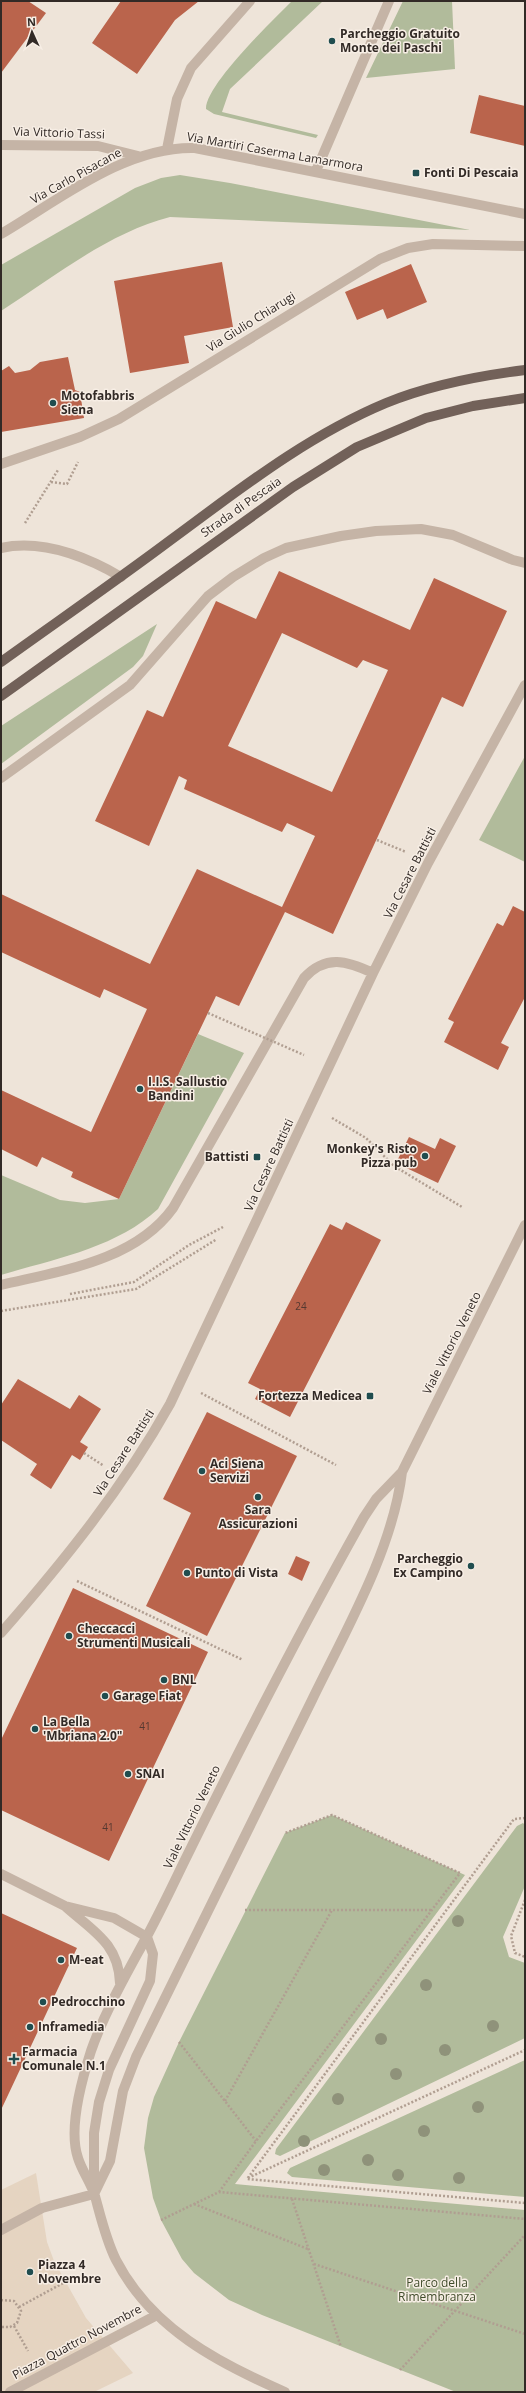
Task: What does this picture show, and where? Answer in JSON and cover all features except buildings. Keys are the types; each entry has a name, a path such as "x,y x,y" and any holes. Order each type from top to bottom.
{"main road":[{"name":"Strada di Pescaia","path":"1,662 121,577 252,480 324,434 385,404 423,390 456,381 525,370"},
{"name":"Strada di Pescaia","path":"1,696 292,487 357,447 426,418 473,406 525,398"}],"street":[{"name":"Via Martiri Caserma Lamarmora","path":"250,1 191,68 177,99 167,149 195,148 525,214"},
{"path":"316,171 389,1"},
{"name":"Via Vittorio Tassi","path":"1,145 98,146 138,156"},
{"name":"Via Carlo Pisacane","path":"1,234 100,175 138,156 167,149"},
{"name":"Via Giulio Chiarugi","path":"1,464 80,437 139,408 380,259 419,246 525,246"},
{"path":"1,778 130,685 208,596 239,573 264,558 286,548 369,532 421,529 453,535 513,560 525,563"},
{"path":"5,547 29,545 67,552 104,567 121,577"},
{"name":"Via Cesare Battisti","path":"1,1633 79,1541 125,1479 154,1433 184,1377 373,973 428,863 525,685"},
{"path":"1,1285 100,1259 123,1248 157,1228 173,1208 304,978 320,966 343,961 373,973"},
{"name":"Viale Vittorio Veneto","path":"285,2392 210,2356 176,2332 157,2315 130,2282 117,2261 106,2238 94,2194 77,2156 76,2123 80,2095 92,2050 120,1984 147,1937 283,1662 364,1517 376,1499 402,1472 525,1225"},
{"name":"Viale Vittorio Veneto","path":"94,2194 110,2161 123,2091 133,2063 333,1656 381,1553 396,1510 402,1472"},
{"path":"1,1874 65,1906 114,1918 147,1937 153,1954 150,1981 109,2070 99,2102 94,2133 94,2194 42,2208 1,2230"},
{"path":"65,1906 103,1939 115,1954 119,1963 120,1984"},
{"name":"Piazza Quattro Novembre","path":"10,2392 157,2315"}],"path":[{"path":"51,482 67,484 84,452 80,437"},
{"path":"5,547 59,469"},
{"path":"377,840 406,852"},
{"path":"208,1013 304,1055"},
{"path":"332,1118 366,1138 394,1166 462,1207"},
{"path":"1,1311 136,1290 217,1239"},
{"path":"201,1393 336,1465"},
{"path":"84,1453 105,1466"},
{"path":"77,1581 243,1660"},
{"path":"161,2220 219,2192 256,2141 460,1873 332,1816 285,1833"},
{"path":"247,2179 514,1819 525,1818"},
{"path":"525,1900 511,1936 515,1953 525,1957"},
{"path":"245,1910 432,1910"},
{"path":"225,2101 332,1910"},
{"path":"179,2042 256,2141"},
{"path":"247,2179 525,2050"},
{"path":"247,2179 525,2203"},
{"path":"219,2192 525,2219"},
{"path":"292,2199 341,2347"},
{"path":"194,2204 309,2250"},
{"path":"400,2370 525,2235"},
{"path":"314,2264 525,2334"},
{"path":"19,2307 65,2282"},
{"path":"1,2300 14,2301 19,2307 19,2319 14,2326"},
{"path":"1,2326 14,2326"},
{"path":"14,2326 28,2351"}],"green space":[{"path":"292,1 323,1 230,89 222,112 318,135 316,138 214,114 206,109 209,98 216,85 228,69"},
{"path":"403,1 452,1 455,69 366,78"},
{"path":"180,175 230,183 470,230 170,217 147,224 103,245 82,257 1,311 1,265 135,188 161,178"},
{"path":"157,624 143,656 133,667 1,764 1,726"},
{"path":"525,756 525,862 479,840"},
{"path":"198,1034 244,1053 158,1209 123,1234 104,1243 84,1251 1,1275 1,1175 60,1200 85,1203 119,1199"},
{"name":"Parco della Rimembranza","path":"332,1815 465,1875 235,2184 525,2210 525,2392 456,2392 262,2315 229,2300 194,2273 182,2259 161,2220 153,2198 144,2148 148,2118 154,2097 179,2042 285,1833"},
{"path":"523,1823 525,1825 525,1886 503,1937 509,1957 525,1963 525,2038 280,2156 275,2154 276,2149 517,1826"},
{"path":"525,2060 525,2197 292,2177 287,2173 290,2168"}],"shaded area":[{"name":"Piazza 4 Novembre","path":"36,2173 47,2242 54,2261 86,2318 133,2373 94,2392 1,2392 1,2190"}],"place":[{"name":"Parcheggio Gratuito Monte dei Paschi","path":"332,41"},
{"name":"Fonti Di Pescaia","path":"416,173"},
{"name":"Motofabbris Siena","path":"53,403"},
{"name":"I.I.S. Sallustio Bandini","path":"140,1089"},
{"name":"Monkey's Risto Pizza pub","path":"425,1156"},
{"name":"Battisti","path":"257,1157"},
{"name":"Fortezza Medicea","path":"370,1396"},
{"name":"Aci Siena Servizi","path":"202,1471"},
{"name":"Sara Assicurazioni","path":"258,1497"},
{"name":"Parcheggio Ex Campino","path":"471,1566"},
{"name":"Punto di Vista","path":"187,1573"},
{"name":"Checcacci Strumenti Musicali","path":"69,1636"},
{"name":"BNL","path":"164,1680"},
{"name":"Garage Fiat","path":"105,1696"},
{"name":"La Bella 'Mbriana 2.0\"","path":"35,1729"},
{"name":"SNAI","path":"128,1774"},
{"name":"M-eat","path":"61,1960"},
{"name":"Pedrocchino","path":"43,2002"},
{"name":"Inframedia","path":"30,2027"},
{"name":"Farmacia Comunale N.1","path":"14,2059"},
{"name":"Piazza 4 Novembre","path":"30,2272"}]}
